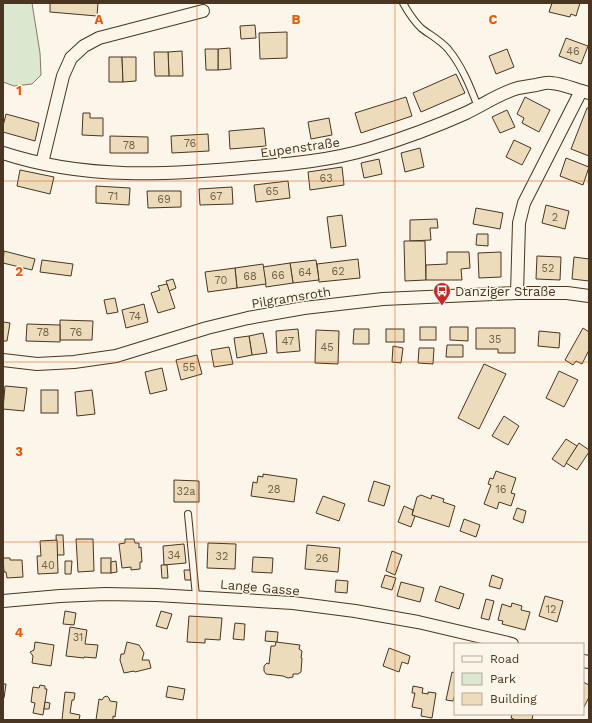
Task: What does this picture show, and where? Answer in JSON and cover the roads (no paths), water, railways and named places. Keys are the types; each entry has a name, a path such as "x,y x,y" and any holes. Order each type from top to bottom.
{"street":[{"path":"42,163 63,76 71,58 84,46 99,38 203,11"},
{"name":"Eupenstraße","path":"3,153 74,169 118,174 206,172 310,161 369,149 423,131 517,88 550,82 585,92"},
{"path":"517,293 519,223 524,203 585,92"},
{"name":"Pilgramsroth","path":"3,360 37,364 74,362 116,356 206,328 248,318 304,308 383,299 517,293 567,293 589,296"},
{"name":"Lange Gasse","path":"3,601 105,594 196,596 293,604 355,611 418,622 508,643"}],"lane":[{"path":"403,3 408,13 422,28 448,49 468,81 478,107"},
{"path":"188,514 196,596"}],"place":[{"name":"Danziger Straße","path":"442,306"}]}
